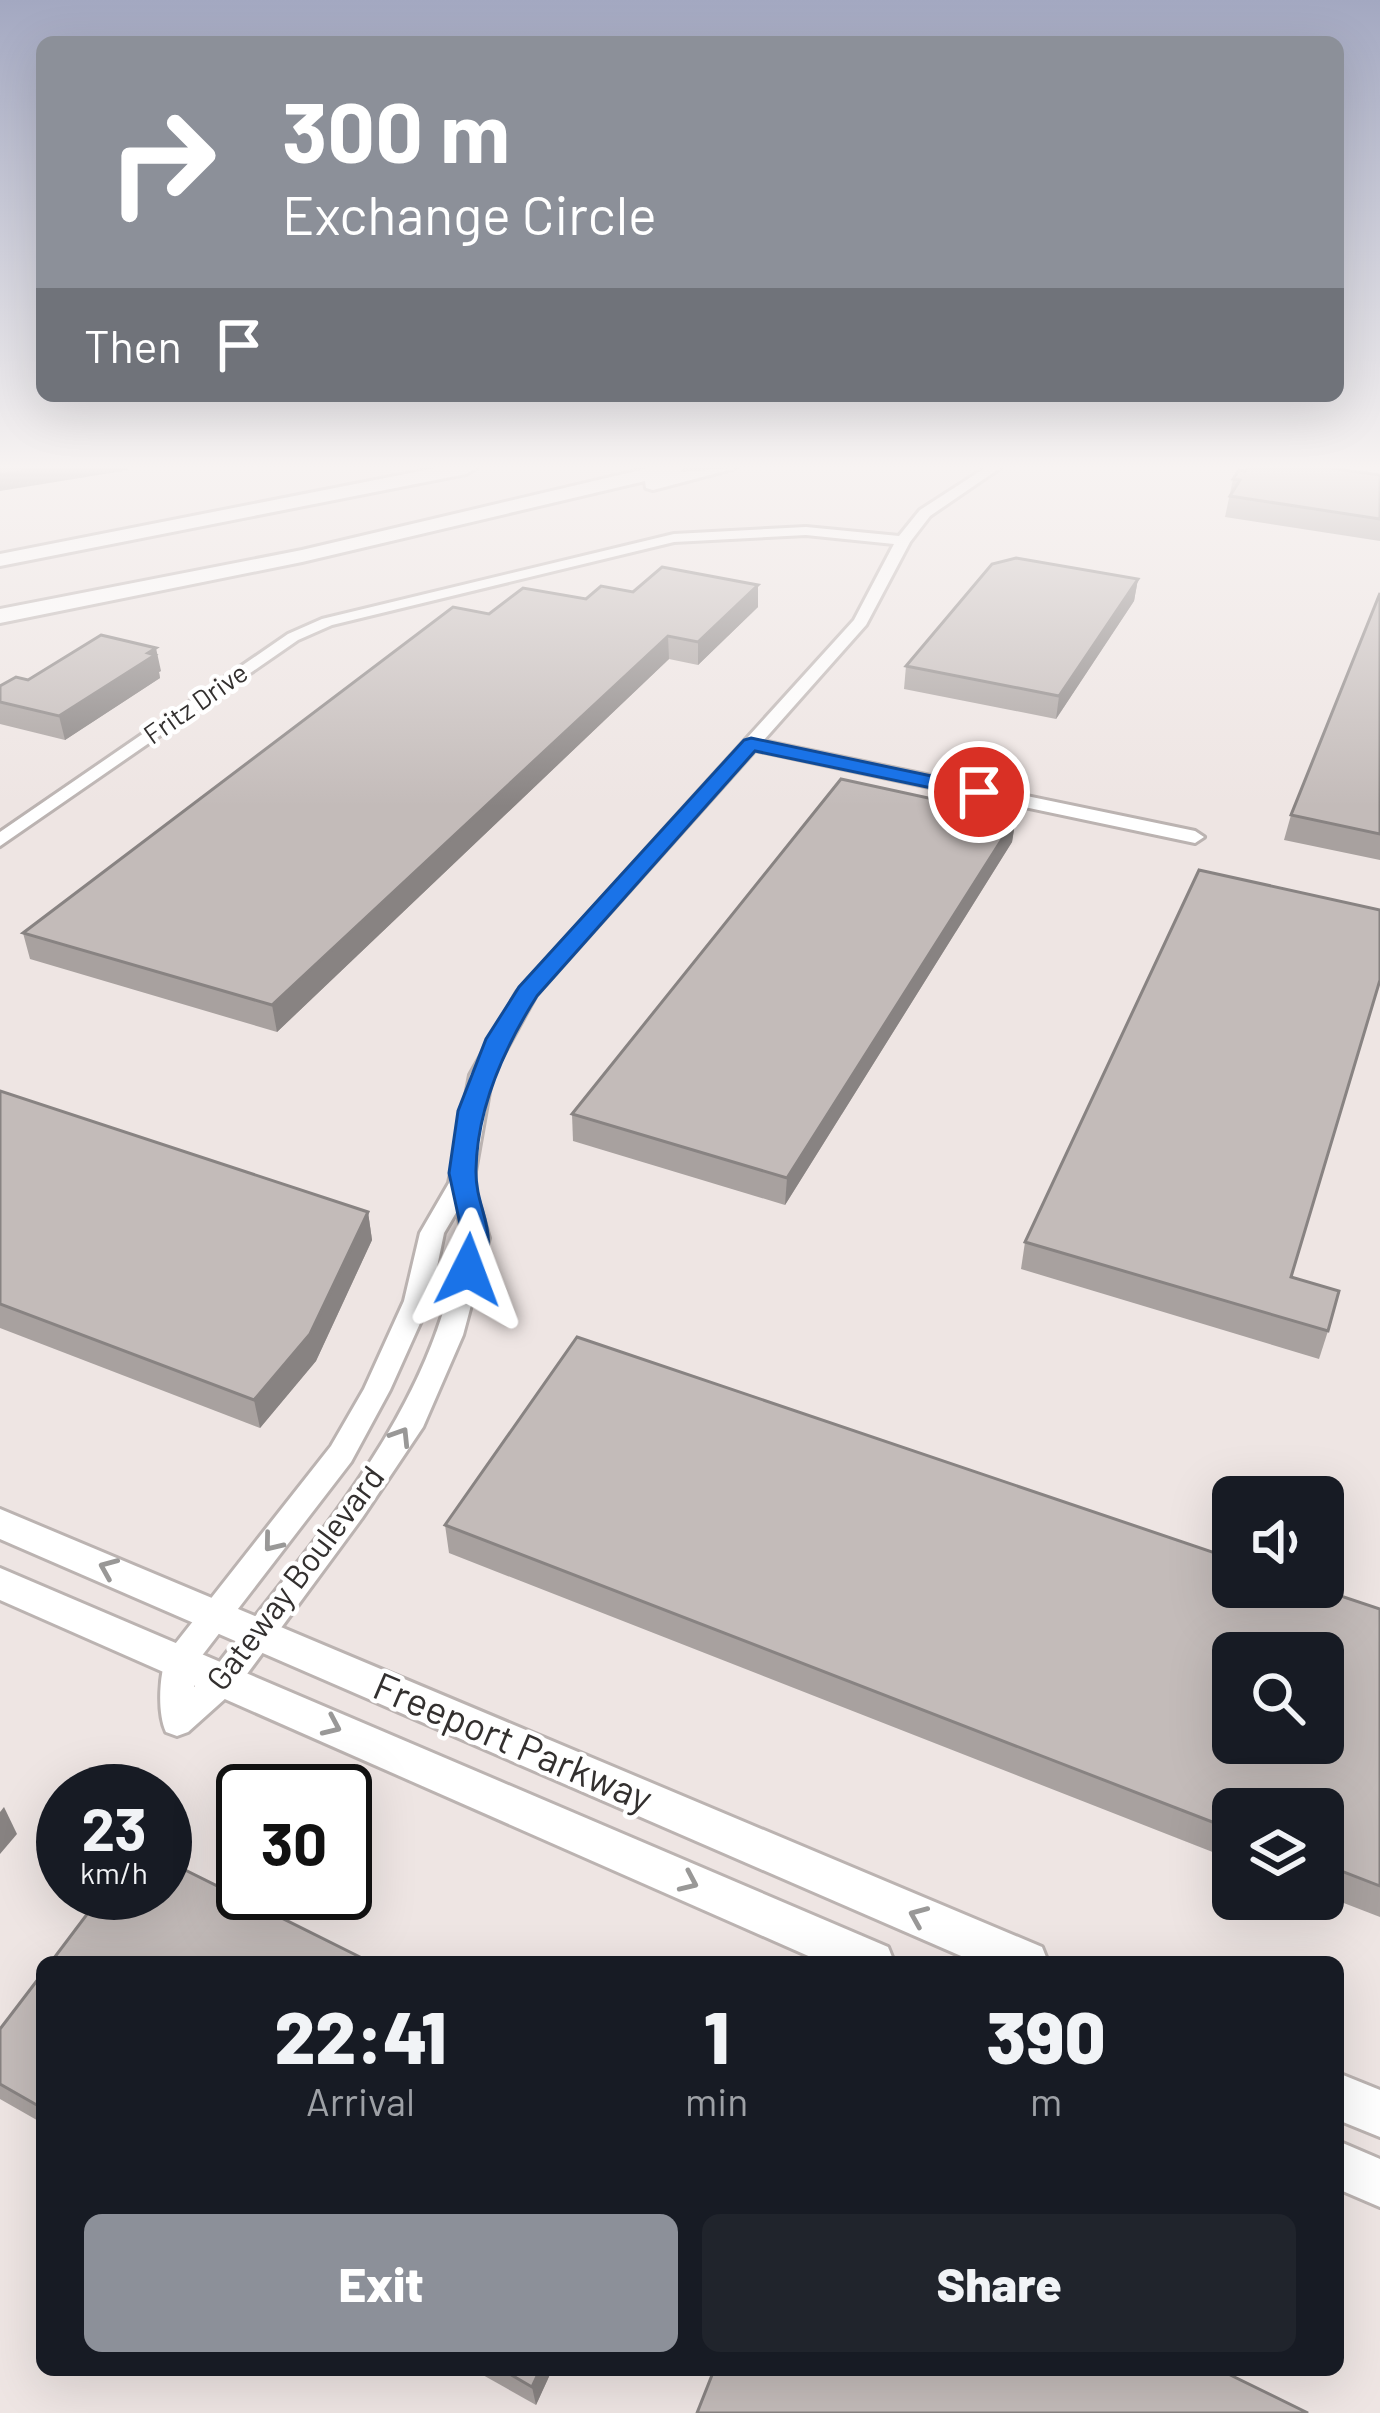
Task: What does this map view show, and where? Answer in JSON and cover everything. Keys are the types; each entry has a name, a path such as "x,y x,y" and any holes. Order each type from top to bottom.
{"highway":[{"path":"0,616 178,581"}],"main road":[{"name":"Freeport Parkway","path":"0,1523 1012,1956"},
{"name":"Freeport Parkway","path":"0,1583 858,1956"},
{"path":"1344,2099 1380,2114"},
{"path":"1344,2168 1380,2183"}],"street":[{"name":"Fritz Drive","path":"0,841 311,628 492,581"},
{"name":"Gateway Boulevard","path":"461,1183 477,1238 442,1353 409,1427 225,1679 177,1722 179,1662 341,1454 417,1301 432,1233 461,1183 481,1075 512,1016 861,622 882,581"},
{"path":"751,744 1195,837"}],"building":[{"path":"646,581 758,585 698,642 668,636 272,1005 23,933 453,607 489,614 523,588 586,599 601,586 633,592"},
{"path":"978,581 1137,581 1059,696 906,666"},
{"path":"1380,593 1380,834 1291,815"},
{"path":"101,635 156,648 148,653 155,655 59,716 0,702 0,686 16,677 28,680"},
{"path":"841,779 1016,817 787,1178 572,1114"},
{"path":"1199,870 1380,910 1380,980 1291,1277 1339,1291 1328,1331 1025,1242"},
{"path":"0,1091 368,1212 310,1334 254,1400 0,1304"},
{"path":"577,1337 1212,1552 1212,1608 1344,1608 1344,1597 1380,1609 1380,1886 1344,1872 1344,1788 1212,1788 1212,1822 445,1525"},
{"path":"192,1873 216,1885 216,1920 286,1920 358,1956 56,1956 83,1920 192,1920"},
{"path":"36,1982 36,2105 0,2084 0,2029"},
{"path":"513,2376 537,2376 532,2387"},
{"path":"712,2376 1232,2376 1308,2413 697,2413"}],"route":[{"path":"468,1270 477,1238 462,1173 471,1111 498,1039 527,992 751,744 979,792"}]}
